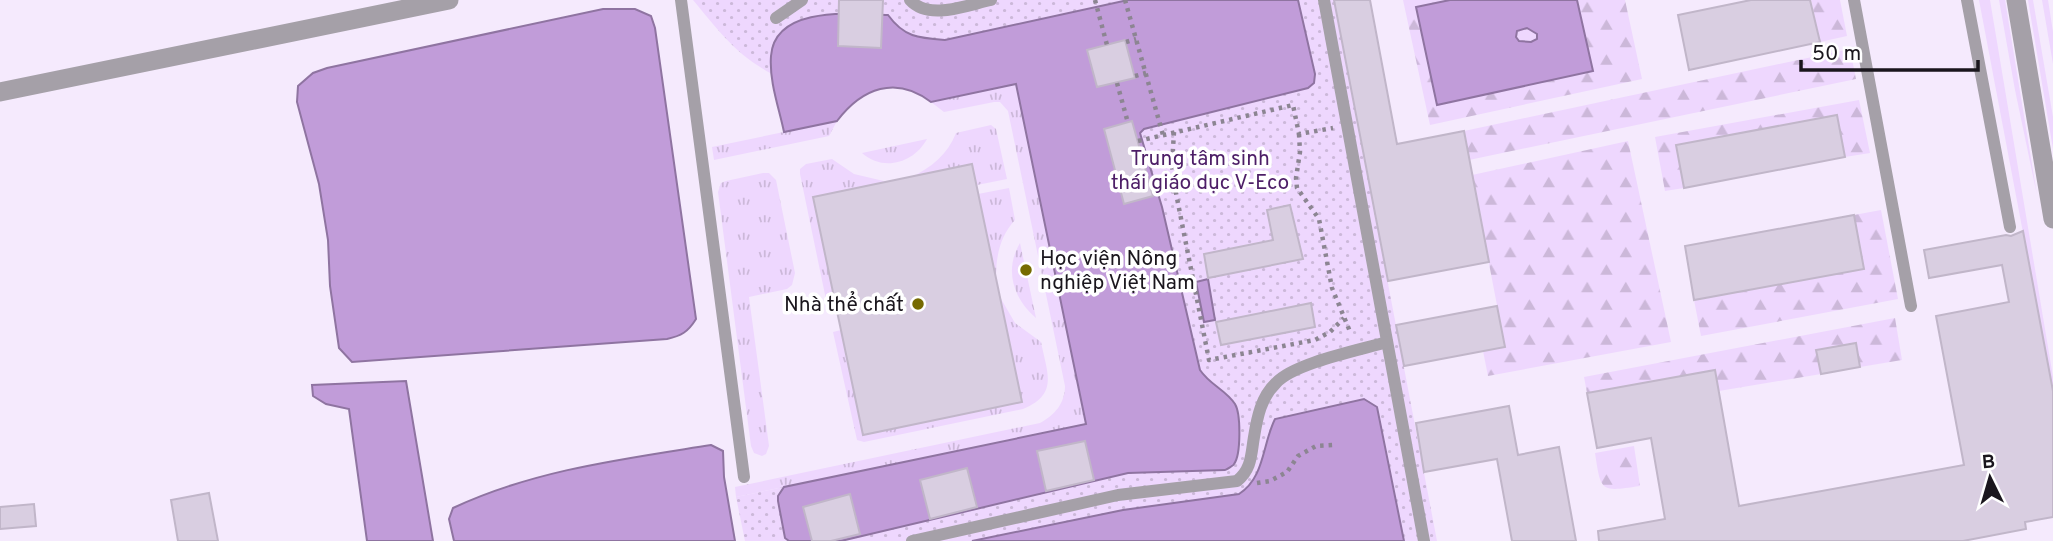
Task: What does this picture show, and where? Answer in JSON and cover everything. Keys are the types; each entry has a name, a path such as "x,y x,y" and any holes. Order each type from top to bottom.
{"street":[{"path":"0,92 449,0"},
{"path":"2016,0 2053,219"}],"lane":[{"path":"681,0 744,477"},
{"path":"776,18 802,0"},
{"path":"911,0 924,9 941,11 991,0"},
{"path":"1324,0 1424,541"},
{"path":"1854,0 1911,306"},
{"path":"1967,0 2010,227"},
{"path":"912,541 1118,495 1237,481 1245,475 1249,466 1256,422 1262,404 1276,382 1292,372 1387,342"}],"path":[{"path":"1095,0 1107,45"},
{"path":"1125,0 1163,135"},
{"path":"1126,42 1136,39"},
{"path":"1135,76 1146,74"},
{"path":"1117,83 1128,122"},
{"path":"1138,141 1293,105 1300,152 1297,188 1319,219 1332,288 1358,350"},
{"path":"1299,134 1348,125"},
{"path":"1174,132 1174,183 1209,360 1315,340 1330,332 1344,318"},
{"path":"1270,481 1287,472 1298,456 1316,446 1334,445"}],"green space":[{"name":"Trung tâm sinh thái giáo dục V-Eco","path":"693,0 1334,0 1437,541 745,541 736,497 1086,424 1016,84 931,102 905,89 880,89 857,100 837,121 784,132 772,74 738,50"},
{"path":"1403,0 1450,0 1416,8 1592,71 1577,0 1625,0 1642,79 1430,125"},
{"path":"1811,0 1840,0 1847,36 1820,42"},
{"path":"1979,0 1990,0 2053,377 2053,391"},
{"path":"1999,0 2005,0 2037,195 2015,90"},
{"path":"2028,0 2033,0 2053,117 2053,149"},
{"path":"2042,0 2048,0 2053,32 2053,64"},
{"path":"1533,30 1537,39 1531,42 1519,41 1516,37 1517,31"},
{"path":"1850,49 1856,79 1469,160 1464,131"},
{"path":"1016,84 1086,424 736,497 735,487 1040,423 1058,408 1065,386 1008,111 1000,102 994,102 944,112 931,102"},
{"path":"1859,100 1870,153 1845,157 1836,115 1676,145 1684,188 1665,191 1655,137"},
{"path":"837,121 829,136 714,160 712,147"},
{"path":"991,125 996,129 1007,179 977,185 972,164 911,177 938,160 956,133"},
{"path":"927,139 914,154 898,162 879,162 862,153"},
{"path":"1628,141 1671,342 1488,376 1483,351 1505,347 1472,175"},
{"path":"832,159 854,174 888,182 813,198 837,312 829,314 800,169 806,164"},
{"path":"769,173 776,180 795,273 792,285 787,289 749,297 769,446 766,454 762,456 754,453 751,446 718,192 721,183"},
{"path":"1009,188 1015,220 1000,247 996,278 978,194"},
{"path":"1881,210 1898,299 1701,336 1694,300 1854,215"},
{"path":"1020,243 1036,318 1022,302 1013,283 1013,263"},
{"path":"1000,297 1015,323 1041,342 1048,382 1042,397 1023,409 864,442 857,440 833,332 841,330 863,435 1021,401"},
{"path":"1895,318 1902,360 1860,367 1855,343 1817,350 1821,374 1719,391 1714,370 1587,393 1584,377"},
{"path":"1634,446 1640,486 1617,489 1605,486 1601,482 1595,453"}],"shaded area":[{"path":"1128,0 1298,0 1315,74 1314,83 1308,88 1144,129 1140,133 1162,207 1200,370 1231,399 1237,409 1239,444 1234,464 1225,470 1128,473 841,541 789,541 785,538 778,501 784,487 1086,424 1016,84 931,102 905,89 880,89 857,100 837,121 784,132 771,75 771,56 776,40 786,28 801,20 818,16 888,15 900,28 912,35 945,40"},
{"path":"1450,0 1577,0 1593,71 1437,105 1416,7","holes":["1527,28 1537,34 1537,39 1531,42 1519,41 1516,37 1517,31"]},
{"path":"603,9 635,9 651,16 655,28 696,319 684,333 667,339 352,362 339,348 330,286 328,240 319,184 297,102 298,86 313,73 327,68"},
{"path":"1208,279 1215,320 1204,322 1196,282"},
{"path":"406,381 433,541 367,541 349,409 326,404 313,396 312,385"},
{"path":"1364,399 1377,407 1404,541 972,541 1123,510 1239,494 1254,479 1275,419"},
{"path":"711,445 723,451 724,477 735,541 454,541 449,519 453,508 484,495 547,475"}],"building":[{"path":"839,0 883,0 881,48 838,46"},
{"path":"1334,0 1370,0 1397,144 1464,131 1489,262 1388,281"},
{"path":"1751,0 1810,0 1820,42 1689,70 1678,15"},
{"path":"1125,40 1135,78 1097,87 1087,50"},
{"path":"1837,115 1845,157 1684,188 1676,145"},
{"path":"1132,121 1153,196 1124,204 1104,129"},
{"name":"Nhà thể chất","path":"972,164 1022,402 863,435 813,197"},
{"path":"1290,205 1303,259 1208,278 1204,254 1273,240 1267,210"},
{"path":"1854,215 1864,269 1694,300 1685,246"},
{"path":"2023,231 2053,391 2053,517 2025,522 2026,529 1963,541 1599,541 1598,531 1665,519 1651,438 1597,448 1587,393 1715,370 1739,506 1964,465 1936,316 2009,302 2002,265 1929,278 1924,250 2011,236"},
{"path":"1311,303 1315,327 1221,345 1216,322"},
{"path":"1497,306 1505,347 1404,366 1396,325"},
{"path":"1856,343 1860,367 1821,374 1816,350"},
{"path":"1509,406 1518,455 1559,447 1576,541 1512,541 1497,459 1424,472 1416,423"},
{"path":"1085,441 1094,480 1046,491 1037,451"},
{"path":"967,468 977,507 930,519 920,480"},
{"path":"209,493 218,541 178,541 171,500"},
{"path":"850,494 860,534 831,541 812,541 803,507"},
{"path":"34,504 36,526 0,529 0,507"}],"place":[{"name":"Học viện Nông nghiệp Việt Nam","path":"1026,270"},
{"name":"Nhà thể chất","path":"918,304"}]}
